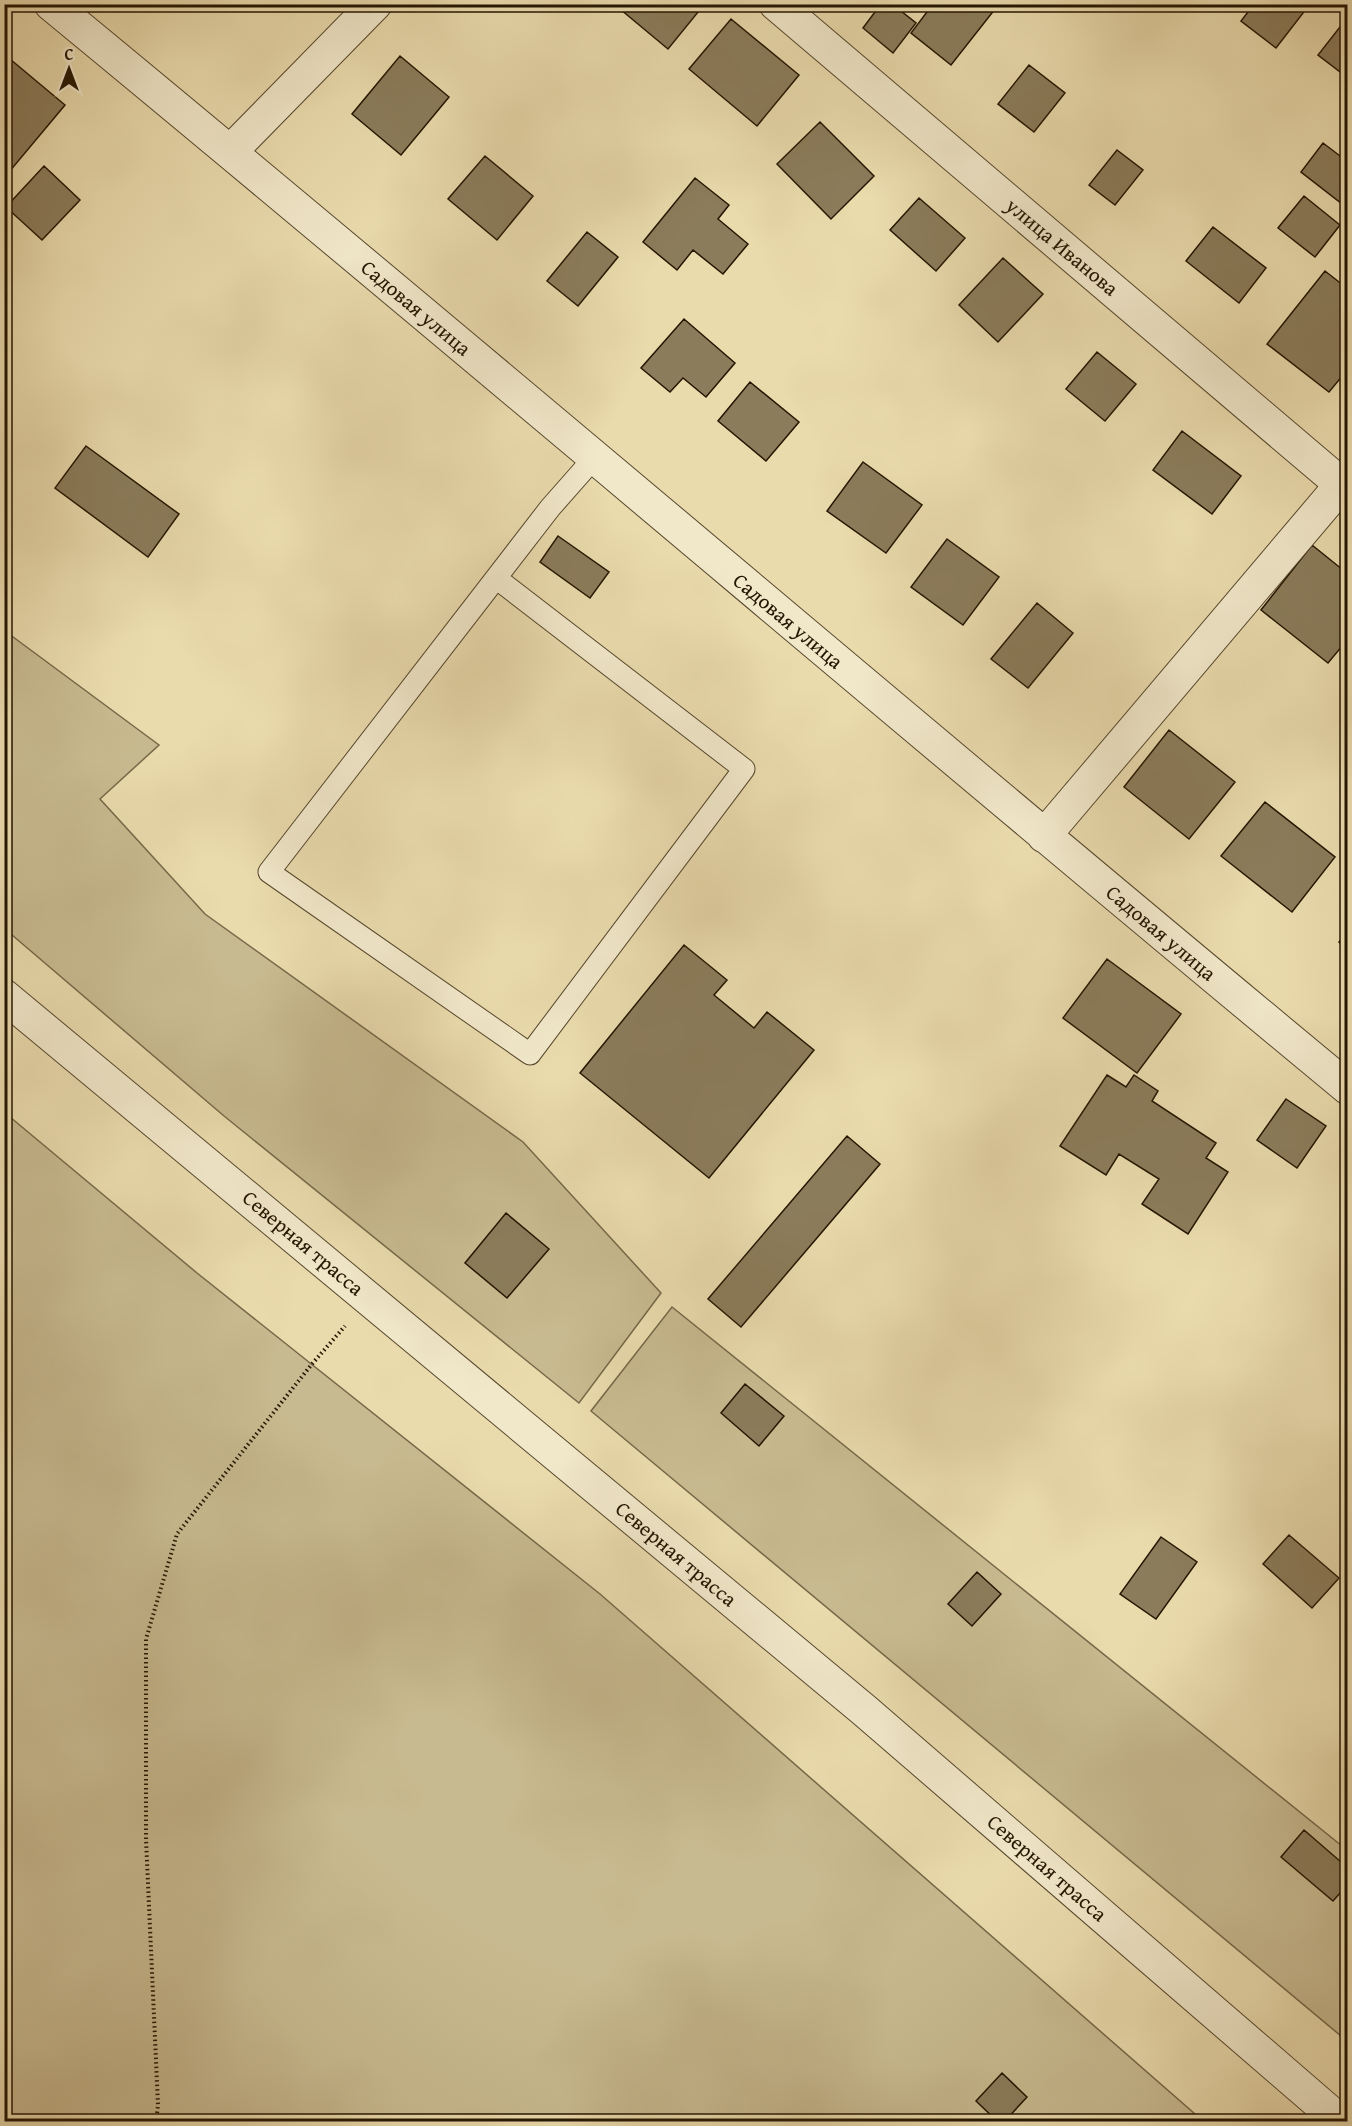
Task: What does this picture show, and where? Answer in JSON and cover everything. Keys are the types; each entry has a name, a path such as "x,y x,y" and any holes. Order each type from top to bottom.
{"street":[{"name":"Садовая улица","path":"51,4 1347,1088"},
{"path":"230,152 375,4"},
{"name":"улица Иванова","path":"776,4 1345,484"},
{"path":"1044,836 1345,484"},
{"name":"Северная трасса","path":"4,996 864,1710 1341,2121"}],"lane":[{"path":"496,578 744,769 531,1054 269,872 550,508 594,458"}],"path":[{"path":"156,2121 158,2105 146,1839 146,1639 177,1534 312,1364 369,1299"}],"shaded area":[{"path":"5,631 159,745 100,799 205,914 523,1142 661,1293 579,1403 224,1116 5,929"},
{"path":"4,1112 197,1273 600,1594 1203,2121 5,2121"},
{"path":"672,1307 1347,1850 1347,2041 591,1411"}],"building":[{"path":"614,4 702,4 703,6 668,49"},
{"path":"881,4 892,4 916,23 893,53 863,28"},
{"path":"933,4 999,4 951,65 911,33"},
{"path":"1254,4 1310,4 1276,48 1241,21"},
{"path":"1348,18 1348,78 1318,55"},
{"path":"731,19 799,75 757,126 689,69"},
{"path":"4,54 65,105 4,178"},
{"path":"400,56 449,97 401,155 352,114"},
{"path":"1029,65 1065,93 1034,132 998,104"},
{"path":"820,122 874,176 831,219 777,164"},
{"path":"1323,143 1348,162 1346,207 1301,172"},
{"path":"1117,150 1143,170 1115,205 1089,185"},
{"path":"485,156 533,196 497,240 448,199"},
{"path":"44,166 80,200 42,240 6,207"},
{"path":"695,178 729,205 718,219 748,244 723,274 693,250 677,270 643,242"},
{"path":"1304,196 1340,225 1315,257 1278,228"},
{"path":"919,198 965,238 936,271 890,230"},
{"path":"1213,227 1266,268 1239,303 1186,261"},
{"path":"587,232 618,257 578,306 547,281"},
{"path":"1003,258 1043,294 998,342 959,305"},
{"path":"1325,271 1348,289 1348,369 1329,392 1267,344"},
{"path":"684,319 735,363 706,397 683,378 670,392 641,368"},
{"path":"1097,352 1136,384 1105,421 1066,389"},
{"path":"750,382 799,422 766,461 718,421"},
{"path":"1182,431 1241,476 1212,514 1153,470"},
{"path":"86,446 179,514 148,557 55,488"},
{"path":"863,462 922,505 886,553 827,511"},
{"path":"558,536 609,572 590,598 540,562"},
{"path":"947,539 999,577 963,625 911,587"},
{"path":"1312,545 1348,574 1348,639 1328,663 1261,610"},
{"path":"1037,603 1073,633 1028,688 991,659"},
{"path":"1169,730 1235,782 1189,839 1124,787"},
{"path":"1265,802 1335,857 1292,912 1221,856"},
{"path":"1348,931 1348,948 1339,942"},
{"path":"684,945 727,980 714,995 754,1028 767,1012 814,1050 709,1178 580,1073"},
{"path":"1107,959 1181,1014 1137,1073 1063,1018"},
{"path":"1107,1075 1126,1087 1134,1075 1158,1091 1152,1101 1216,1143 1206,1158 1228,1172 1188,1234 1142,1204 1159,1179 1119,1154 1106,1175 1060,1146"},
{"path":"1286,1099 1326,1126 1297,1168 1257,1140"},
{"path":"847,1136 880,1164 741,1327 708,1299"},
{"path":"506,1213 549,1249 507,1298 465,1263"},
{"path":"745,1384 784,1416 759,1446 721,1413"},
{"path":"1289,1535 1339,1578 1312,1608 1263,1564"},
{"path":"1161,1537 1197,1562 1156,1619 1120,1594"},
{"path":"977,1572 1001,1594 972,1626 948,1604"},
{"path":"1304,1830 1348,1868 1348,1884 1333,1901 1281,1857"},
{"path":"1002,2073 1027,2097 1004,2122 998,2122 976,2101"}]}
